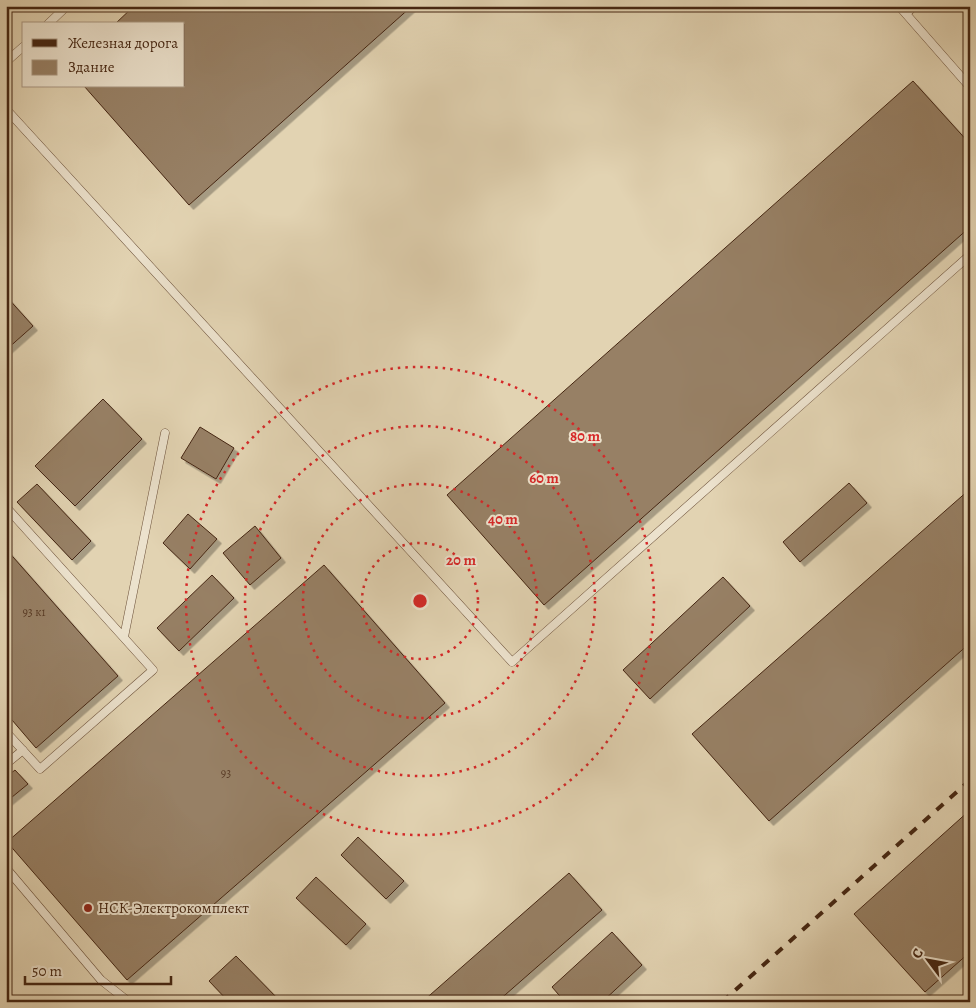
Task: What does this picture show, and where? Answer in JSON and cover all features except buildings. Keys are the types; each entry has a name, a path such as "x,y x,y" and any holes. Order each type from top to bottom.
{"lane":[{"path":"50,22 67,6"},
{"path":"899,6 970,87"},
{"path":"906,14 914,6"},
{"path":"6,62 22,48"},
{"path":"6,109 512,662 970,255"},
{"path":"124,637 165,433"},
{"path":"6,507 153,670 40,769 6,732"},
{"path":"6,764 23,750"},
{"path":"6,868 101,980 129,1002"}],"railway":[{"path":"722,1002 970,780"}],"place":[{"name":"НСК-Электрокомплект","path":"88,908"}]}
